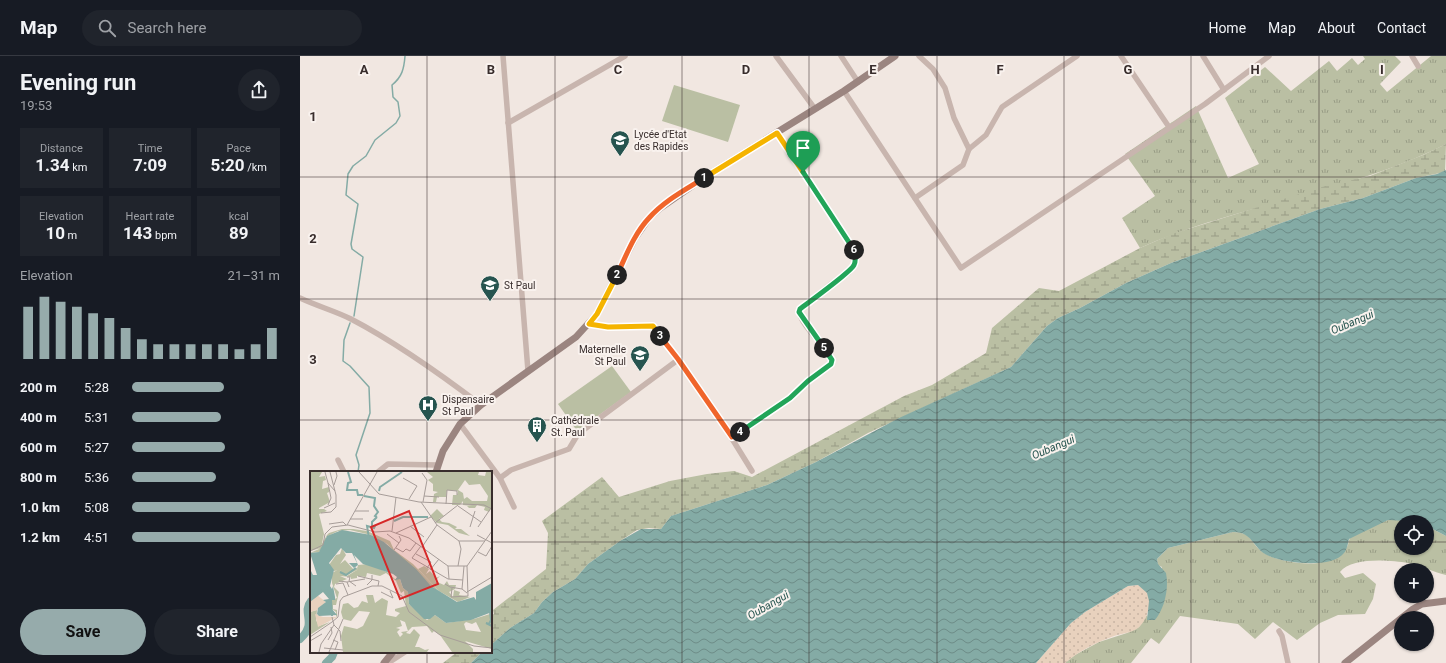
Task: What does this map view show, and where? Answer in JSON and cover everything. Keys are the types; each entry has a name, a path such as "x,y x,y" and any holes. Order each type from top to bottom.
{"main road":[{"path":"437,469 449,438 460,424 481,405 576,337 589,324 597,314 635,238 649,218 671,199 844,91 896,56"},
{"path":"1345,663 1413,609 1422,604 1446,601"},
{"path":"384,663 392,653"}],"street":[{"path":"503,56 528,371"},
{"path":"508,123 625,56"},
{"path":"776,56 815,109"},
{"path":"841,56 858,82"},
{"path":"919,56 933,69 945,88 954,118 969,149"},
{"path":"915,198 963,164 969,149 986,135 1002,107 1077,56"},
{"path":"1121,56 1169,127"},
{"path":"1203,56 1224,90"},
{"path":"844,91 961,268 1224,90 1268,56"},
{"path":"1412,56 1418,66"},
{"path":"732,437 790,398 808,381 831,364 832,360 830,355 818,341 799,312 800,309 831,284 848,273 854,265 855,259 855,251 777,133"},
{"path":"300,298 350,318 392,342 417,357 481,405"},
{"path":"589,324 608,327 653,326 678,359 732,437 752,471"},
{"path":"500,478 511,470 569,449 578,434 678,359"},
{"path":"460,424 500,478 514,507"},
{"path":"338,460 344,471"},
{"path":"379,471 388,464 437,469"},
{"path":"1279,631 1282,636 1288,663"},
{"path":"388,663 403,653"}],"green space":[{"path":"1363,56 1395,56 1401,62 1380,84 1387,92 1431,56 1446,56 1446,144 1409,161 1371,175 1216,220 1140,248 1122,218 1155,196 1125,154 1196,106 1228,178 1259,164 1225,98 1265,67 1291,91 1329,61 1337,71 1352,58 1358,65 1365,59"},
{"path":"674,85 740,105 728,142 662,121"},
{"path":"1446,144 1445,172 1416,178 1363,198 1320,209 1171,263 1126,283 1058,318 1047,326 1011,367 868,433 816,462 767,485 671,516 661,529 649,528 637,530 588,564 575,579 553,592 542,602 534,613 510,628 492,644 493,610 546,569 548,533 542,521 602,477 619,497 670,481 707,474 734,471 752,477 904,396 932,385 986,353 992,328 1039,288 1059,291 1140,248 1172,234 1322,187 1370,176 1423,155"},
{"path":"612,366 631,392 577,431 558,404"},
{"path":"1394,519 1394,555 1434,555 1434,530 1446,536 1446,575 1434,571 1434,563 1371,561 1353,564 1345,567 1340,572 1345,578 1363,573 1376,584 1373,599 1365,614 1338,615 1320,623 1297,640 1273,622 1255,639 1238,624 1180,616 1159,644 1151,638 1131,663 1065,663 1075,655 1099,642 1127,633 1139,627 1147,615 1147,618 1162,567 1158,565 1157,559 1168,548 1233,532 1248,536 1259,550 1269,556 1290,562 1318,563 1341,552 1347,547 1350,538 1375,525"},
{"path":"456,653 481,653 471,663 443,663"}],"sand":[{"path":"1138,585 1145,590 1149,596 1149,609 1146,618 1138,628 1095,644 1065,663 1036,663 1071,623 1085,612 1128,586"}],"water":[{"name":"Oubangui","path":"1446,170 1446,536 1434,530 1434,515 1394,515 1394,520 1388,520 1349,539 1345,552 1338,558 1319,563 1276,559 1263,553 1245,535 1233,532 1168,548 1157,559 1158,564 1166,573 1167,585 1164,604 1155,620 1147,620 1149,601 1147,593 1138,585 1128,586 1085,612 1071,623 1036,663 471,663 481,653 492,653 492,644 510,628 534,613 542,602 553,592 575,579 588,564 620,541 641,529 661,529 671,516 767,485 816,462 899,418 1011,367 1047,326 1058,318 1126,283 1171,263 1320,209 1363,198 1416,178 1437,174"}],"waterway":[{"path":"354,316 363,257 352,249 351,244 358,204 346,195 348,174 353,166 366,156 375,140 396,123 400,116 398,102 393,97 392,85 402,72 405,56"},
{"path":"350,323 344,340 343,361 350,366 369,387 370,413 356,455 359,465 358,471"},
{"path":"300,639 308,628 308,605 310,602"},
{"path":"326,663 334,653"}],"place":[{"name":"Lycée d'Etat des Rapides","path":"620,157"},
{"name":"St Paul","path":"490,302"},
{"name":"Maternelle St Paul","path":"640,372"},
{"name":"Dispensaire St Paul","path":"428,422"},
{"name":"Cathédrale St. Paul","path":"537,443"}],"route":[{"path":"777,133 803,172 855,251 854,265 848,273 831,284 800,309 799,312 818,341 830,355 832,360 831,364 808,381 790,398 732,437 678,359 653,326 608,327 589,324 597,314 642,227 649,218 671,199 777,133"}]}
